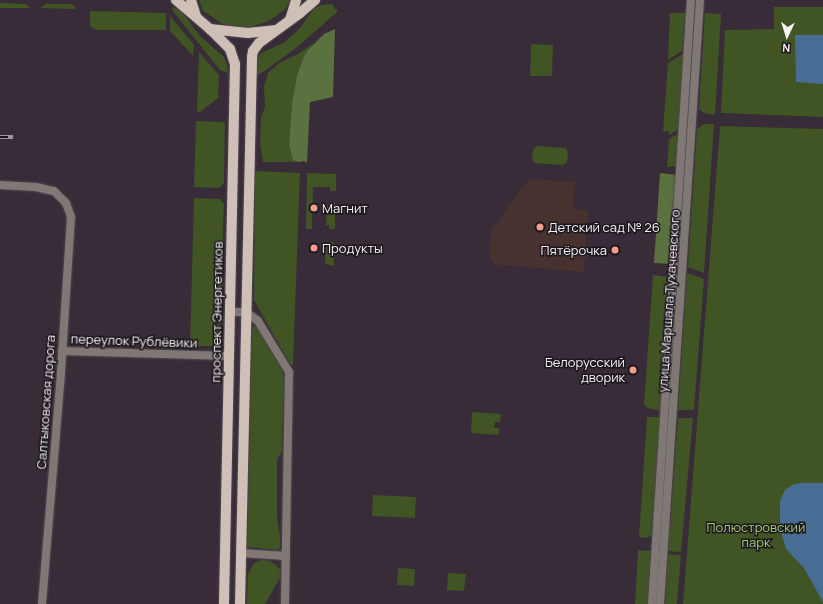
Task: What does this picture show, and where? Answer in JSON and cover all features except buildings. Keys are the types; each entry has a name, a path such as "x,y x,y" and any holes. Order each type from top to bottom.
{"main road":[{"name":"проспект Энергетиков","path":"176,0 210,29 230,49 235,64 224,604"},
{"path":"191,0 197,18"},
{"path":"290,20 296,0"},
{"path":"240,604 252,57 256,46 315,0"},
{"path":"210,29 248,34 275,30"}],"street":[{"name":"улица Маршала Тухачевского","path":"652,604 691,0"},
{"name":"улица Маршала Тухачевского","path":"660,604 700,0"},
{"name":"Салтыковская дорога","path":"0,185 46,188 54,191 66,203 71,217 42,604"},
{"path":"230,312 246,312 258,321 289,372 285,604"},
{"name":"переулок Рублёвики","path":"62,351 229,356"},
{"path":"241,553 286,556"}],"shaded area":[{"name":"Детский сад № 26","path":"532,179 575,182 573,209 588,210 584,272 494,264 491,260 489,249 491,231 525,183"}],"green space":[{"path":"199,0 291,0 284,10 275,17 266,22 247,28 223,24 203,11"},
{"path":"0,3 26,4 30,8 0,8"},
{"path":"46,4 72,4 76,9 40,8"},
{"path":"333,4 334,9 337,9 337,12 295,49 256,76 257,58 261,53 285,42 301,27 314,8 321,5"},
{"path":"173,7 181,11 201,37 224,57 228,73 220,70 172,10"},
{"path":"774,7 823,7 823,117 721,113 725,30 774,29"},
{"path":"90,11 166,13 166,30 96,30 90,26"},
{"path":"670,13 688,13 687,28 684,28 683,50 668,60"},
{"path":"705,13 721,14 715,115 704,113 699,109"},
{"path":"170,16 194,45 193,56 170,31"},
{"path":"335,29 333,97 310,102 307,163 304,161 299,162 293,160 289,145 292,103 297,75 304,56 309,49 324,34"},
{"path":"315,42 304,56 297,75 292,103 289,145 293,159 299,162 263,162 260,144 261,117 265,107 264,87 268,73 279,63 298,54"},
{"path":"531,44 553,45 552,76 530,76"},
{"path":"199,52 219,75 218,98 200,112 197,112"},
{"path":"686,52 680,128 669,135 669,131 663,131 668,63"},
{"path":"196,121 225,122 224,183 219,188 194,187"},
{"path":"704,124 714,124 704,273 688,267 697,129"},
{"name":"Полюстровский парк","path":"720,126 823,129 823,604 683,604"},
{"path":"680,133 677,166 667,167 669,139"},
{"path":"537,146 566,148 568,152 567,162 563,165 535,163 532,159 533,150"},
{"path":"255,171 300,173 293,365 290,364 254,300"},
{"path":"307,173 336,174 336,191 330,191 330,187 313,187 312,229 306,229"},
{"path":"660,173 677,175 671,264 654,263"},
{"path":"194,198 220,199 224,204 219,346 190,346"},
{"path":"330,203 335,203 335,229 329,229 329,225 326,225 327,206 329,206"},
{"path":"329,242 334,242 334,266 325,264 326,245 329,245"},
{"path":"687,273 704,279 694,410 678,410"},
{"path":"653,275 670,277 661,411 648,408 644,405"},
{"path":"254,326 257,328 282,370 284,378 282,451 277,460 277,516 280,536 280,547 278,550 247,547 252,328"},
{"path":"472,412 501,414 500,422 495,422 494,428 499,428 499,435 471,433"},
{"path":"647,417 660,417 652,535 647,538 639,537"},
{"path":"678,418 693,418 681,552 668,551"},
{"path":"373,495 416,497 415,518 372,516"},
{"path":"638,550 651,551 648,604 635,604"},
{"path":"668,554 681,555 677,604 665,604"},
{"path":"261,560 270,561 276,565 281,571 280,578 265,604 247,604 248,574 254,563"},
{"path":"398,568 415,569 414,586 397,585"},
{"path":"448,573 466,574 464,591 447,590"}],"water":[{"path":"795,35 823,35 823,84 796,82"},
{"path":"800,483 823,483 823,602 804,568 786,549 780,529 780,501 785,490 792,485"}],"railway":[{"path":"0,137 13,137"}],"place":[{"name":"Магнит","path":"314,208"},
{"name":"Детский сад № 26","path":"540,227"},
{"name":"Продукты","path":"314,248"},
{"name":"Пятёрочка","path":"615,250"},
{"name":"Белорусский дворик","path":"633,370"}]}
